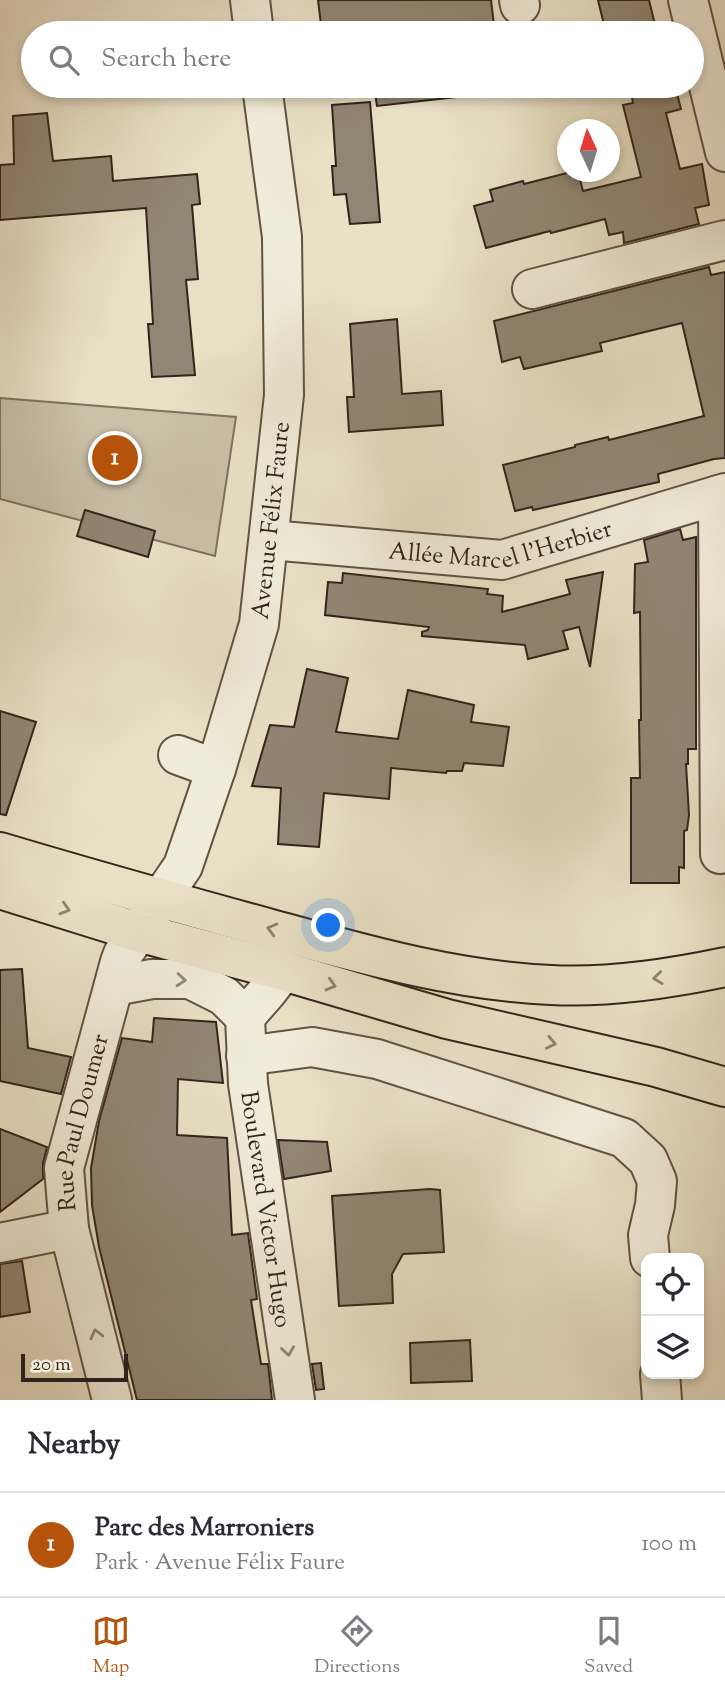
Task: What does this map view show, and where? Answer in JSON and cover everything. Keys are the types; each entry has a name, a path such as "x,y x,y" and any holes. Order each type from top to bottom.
{"main road":[{"path":"0,852 433,971 549,985 584,986 654,979 725,967"},
{"path":"0,889 138,932 447,1019 656,1067 725,1087"}],"street":[{"path":"250,0 253,21"},
{"path":"688,0 693,21"},
{"path":"704,66 725,152"},
{"name":"Avenue Félix Faure","path":"138,932 183,866 260,624 284,395 282,237 264,98"},
{"path":"532,289 725,240"},
{"path":"720,854 722,494"},
{"name":"Allée Marcel l'Herbier","path":"270,540 502,560 722,494"},
{"path":"178,755 216,769"},
{"name":"Rue Paul Doumer","path":"112,1400 69,1229 64,1168 123,954 138,932"},
{"path":"114,986 152,979 190,979 224,996 244,1017 283,971"},
{"name":"Boulevard Victor Hugo","path":"244,1017 248,1084 295,1400"},
{"path":"247,1056 312,1047 377,1059 624,1138 648,1160 657,1181 656,1205 648,1236 650,1253"},
{"path":"0,1242 69,1229"},
{"path":"660,1379 662,1400"}],"shaded area":[{"path":"0,398 236,417 215,556 0,499"}],"building":[{"path":"318,0 491,0 494,21 321,21"},
{"path":"598,0 649,0 654,21 603,21"},
{"path":"376,98 448,98 377,106"},
{"path":"632,98 678,98 681,109 666,113 680,169 702,164 709,205 695,208 699,224 624,243 623,232 609,235 605,219 486,248 474,206 493,201 490,190 557,176 557,182 581,182 583,191 641,177 623,105 633,103"},
{"path":"370,102 380,222 350,224 346,194 334,195 332,166 336,166 332,105"},
{"path":"47,113 53,161 111,156 113,181 197,174 200,204 192,205 198,279 186,280 195,375 152,377 148,324 153,324 146,208 0,220 0,165 14,164 13,116"},
{"path":"709,267 711,275 725,272 725,458 658,474 659,482 533,510 532,507 515,511 503,465 575,445 608,437 609,440 704,416 682,323 600,343 602,351 524,369 520,357 502,362 494,321"},
{"path":"397,319 402,394 441,391 443,425 349,432 347,397 354,397 350,324"},
{"path":"85,510 155,531 148,557 77,536"},
{"path":"680,529 683,540 696,537 696,749 688,749 686,764 689,815 687,830 684,831 684,868 679,867 679,883 631,883 631,778 640,778 641,720 640,612 634,613 635,564 648,562 644,540"},
{"path":"603,572 590,667 579,627 563,631 568,649 528,659 525,645 422,636 422,632 429,627 325,615 328,582 342,583 343,573 488,589 487,594 503,596 502,612 570,594 566,580"},
{"path":"307,669 348,678 336,732 398,739 408,690 474,705 471,722 509,727 503,766 464,763 462,771 446,773 391,768 389,799 324,793 319,847 278,844 281,788 252,786 270,725 294,727"},
{"path":"0,711 36,722 6,815 0,814"},
{"path":"22,969 28,1048 71,1057 61,1094 0,1081 0,970"},
{"path":"154,1018 216,1022 223,1083 178,1079 177,1135 227,1138 232,1235 248,1233 257,1299 251,1300 261,1364 268,1364 272,1400 137,1400 99,1247 92,1205 91,1168 99,1121 122,1038 152,1042"},
{"path":"0,1129 47,1147 43,1179 0,1212"},
{"path":"278,1140 327,1142 331,1171 284,1179"},
{"path":"440,1190 444,1252 403,1254 392,1274 393,1303 339,1306 332,1196"},
{"path":"22,1261 30,1312 0,1317 0,1264"},
{"path":"470,1340 472,1381 411,1383 410,1343"},
{"path":"321,1363 324,1389 316,1390 312,1364"}],"place":[{"name":"Parc des Marroniers","path":"115,458"}]}
